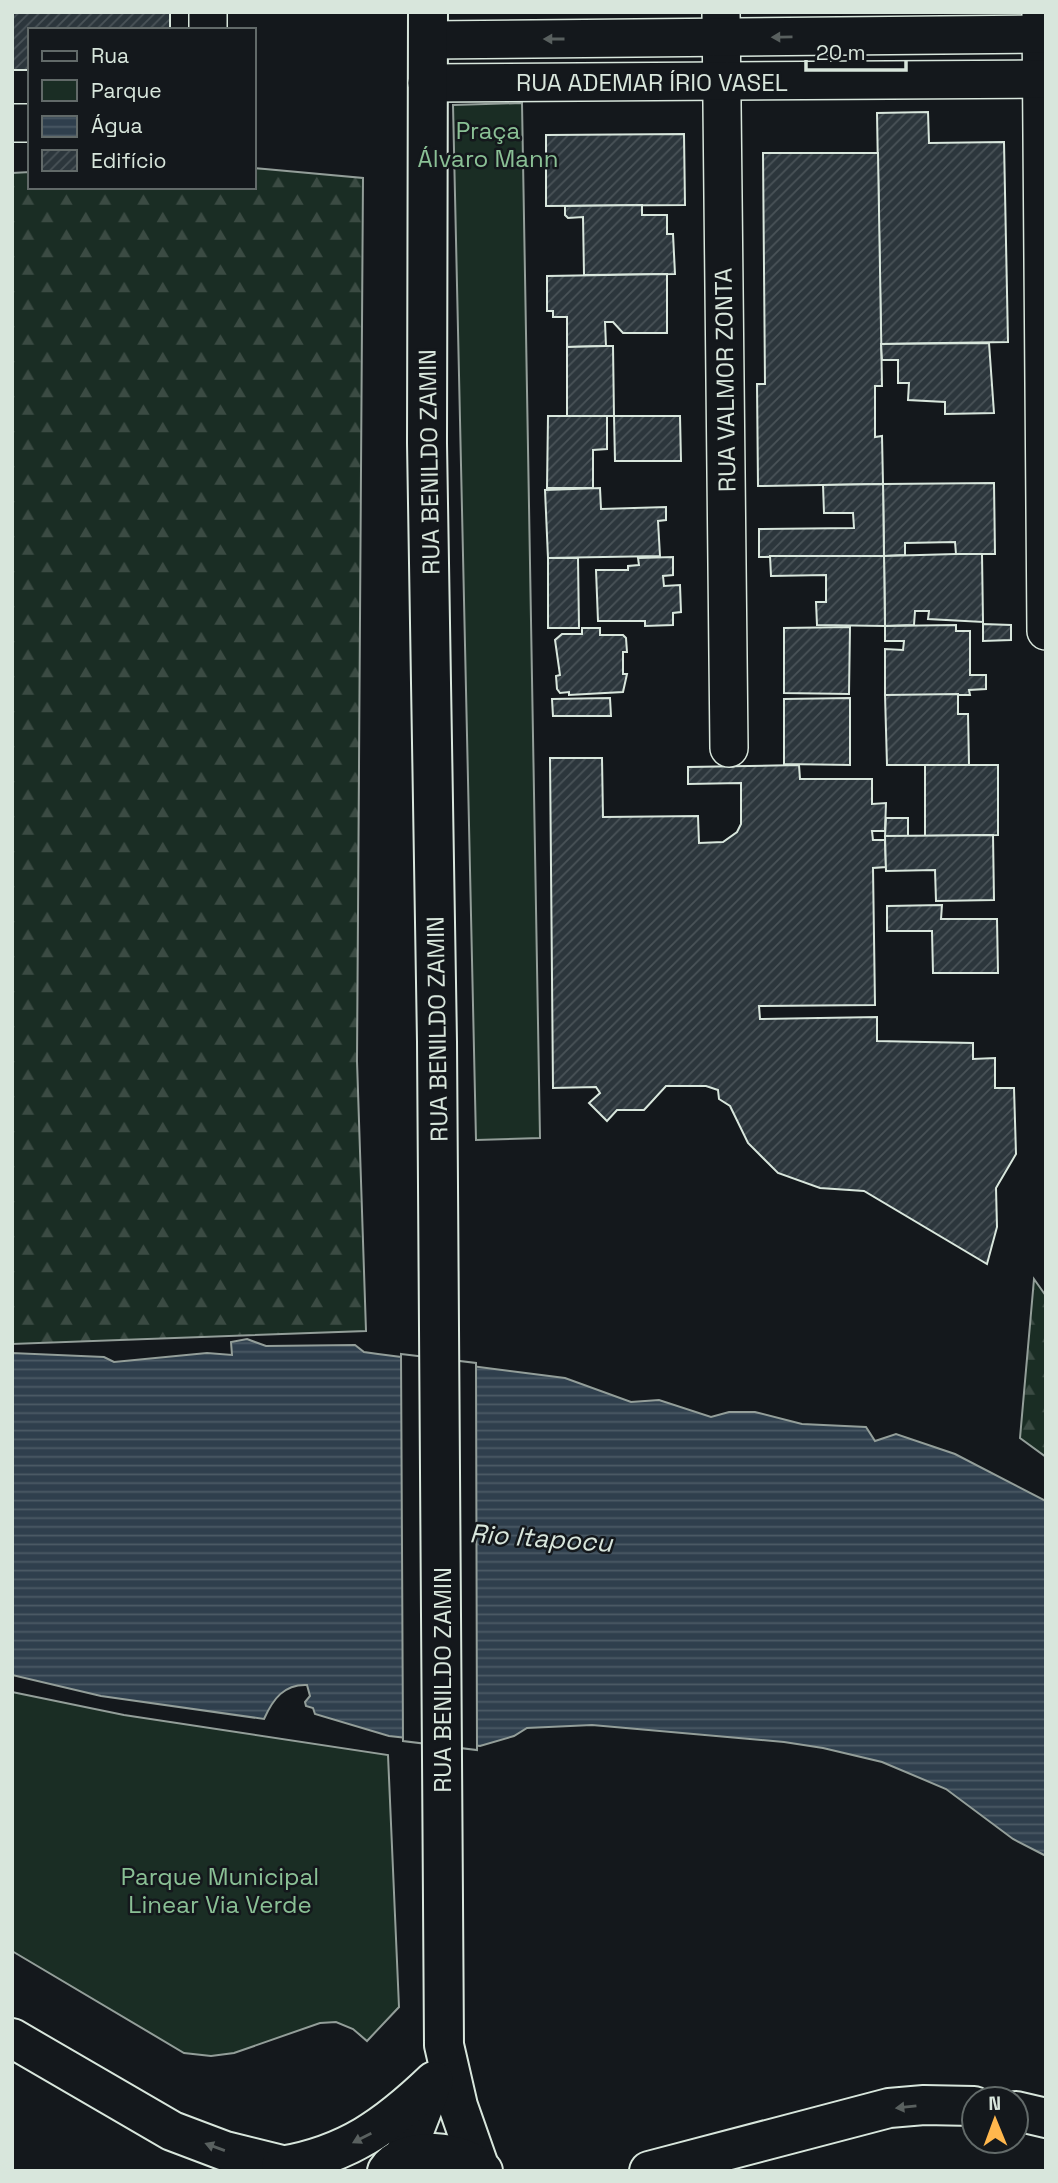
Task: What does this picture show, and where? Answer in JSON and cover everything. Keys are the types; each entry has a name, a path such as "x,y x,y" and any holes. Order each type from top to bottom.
{"main road":[{"name":"RUA BENILDO ZAMIN","path":"385,2166 439,2063 444,1996 438,1042 428,443 428,26"},
{"path":"12,2038 172,2131 225,2151 293,2168 385,2126 439,2063"},
{"name":"RUA BENILDO ZAMIN","path":"439,2063 481,2168"},
{"path":"649,2171 889,2108 960,2106"},
{"path":"385,2166 441,2154 481,2168"}],"street":[{"name":"RUA VALMOR ZONTA","path":"721,25 729,748"},
{"name":"RUA ADEMAR ÍRIO VASEL","path":"428,26 1042,27"},
{"path":"1042,27 1046,631"},
{"name":"RUA ADEMAR ÍRIO VASEL","path":"427,83 1043,79"}],"green space":[{"name":"Praça Álvaro Mann","path":"522,103 540,1138 476,1140 453,105"},
{"path":"256,168 363,178 357,1061 366,1331 12,1344 12,173 28,172 28,189 256,189"},
{"path":"1034,1279 1046,1296 1046,1457 1020,1438"},
{"name":"Parque Municipal Linear Via Verde","path":"12,1692 124,1715 388,1755 399,2007 367,2041 353,2029 336,2022 320,2023 234,2053 211,2056 184,2053 12,1951"}],"water":[{"name":"Rio Itapocu","path":"247,1339 266,1346 355,1345 364,1352 565,1378 631,1402 659,1400 711,1417 729,1412 755,1412 802,1424 866,1427 875,1441 896,1434 955,1454 1046,1501 1046,1856 1013,1839 946,1789 882,1762 823,1748 784,1742 592,1725 527,1728 514,1736 480,1746 389,1736 315,1714 313,1708 306,1706 305,1702 310,1696 307,1685 292,1687 280,1694 264,1719 101,1696 12,1675 12,1353 104,1357 114,1362 207,1353 232,1355 231,1342"}],"pier":[{"path":"401,1354 476,1363 477,1750 403,1741"}],"building":[{"path":"12,12 170,12 170,28 28,28 28,70 12,70"},
{"path":"928,112 929,143 1004,142 1008,342 881,344 877,113"},
{"path":"684,134 685,205 546,206 546,135"},
{"path":"763,153 878,153 882,386 875,386 875,437 882,436 883,484 758,486 757,384 765,384"},
{"path":"642,205 642,215 667,215 667,234 673,234 675,274 584,275 583,217 568,218 565,215 565,206"},
{"path":"667,274 667,333 623,333 613,322 605,322 606,346 567,347 567,317 553,317 553,311 547,311 547,276"},
{"path":"989,343 994,413 945,414 945,402 908,400 909,383 898,383 898,360 882,360 881,344"},
{"path":"613,346 614,416 567,416 567,347"},
{"path":"548,416 607,416 607,449 593,450 593,488 547,488"},
{"path":"614,416 680,416 681,461 615,461"},
{"path":"994,483 995,554 956,554 955,542 905,543 905,555 884,556 883,484"},
{"path":"883,484 884,556 759,557 759,529 854,528 853,513 824,513 823,485"},
{"path":"600,488 601,509 666,507 666,520 658,521 660,556 548,558 545,490"},
{"path":"982,554 983,622 928,619 929,611 915,611 914,625 885,626 884,556"},
{"path":"770,556 884,556 885,626 817,625 816,602 826,602 826,575 771,576"},
{"path":"673,557 673,575 663,576 664,586 680,585 681,612 673,613 673,625 645,626 645,621 598,621 596,570 628,570 628,566 639,565 638,558"},
{"path":"548,558 578,558 579,628 548,628"},
{"path":"983,624 1011,625 1011,640 983,641"},
{"path":"956,625 956,631 970,631 970,675 986,675 986,689 969,690 970,695 885,695 885,649 903,650 904,641 885,641 885,626"},
{"path":"850,627 849,694 784,693 784,628"},
{"path":"582,628 600,628 600,635 623,635 626,638 627,652 623,652 623,674 627,674 623,692 569,695 569,692 560,693 557,689 556,676 560,675 555,640 562,634 582,634"},
{"path":"958,694 958,714 968,714 969,765 887,765 885,695"},
{"path":"610,698 611,716 553,716 552,699"},
{"path":"850,698 850,765 784,764 784,699"},
{"path":"550,758 602,758 603,817 698,816 699,843 723,842 737,832 741,824 741,783 688,784 688,767 799,765 800,779 872,779 872,804 886,803 885,831 872,831 873,840 885,840 886,867 873,868 875,1005 759,1006 760,1019 877,1017 877,1041 973,1043 973,1059 995,1058 995,1088 1014,1088 1016,1154 996,1188 997,1227 987,1264 864,1191 820,1188 778,1173 748,1143 730,1106 719,1099 718,1090 706,1086 666,1086 644,1110 617,1110 607,1121 589,1103 600,1093 596,1087 553,1088"},
{"path":"925,765 998,765 998,835 925,836"},
{"path":"886,818 908,818 908,836 885,836"},
{"path":"993,835 994,900 936,901 935,870 886,871 885,836"},
{"path":"942,905 941,919 997,919 998,973 933,973 932,931 887,931 887,906"}]}
